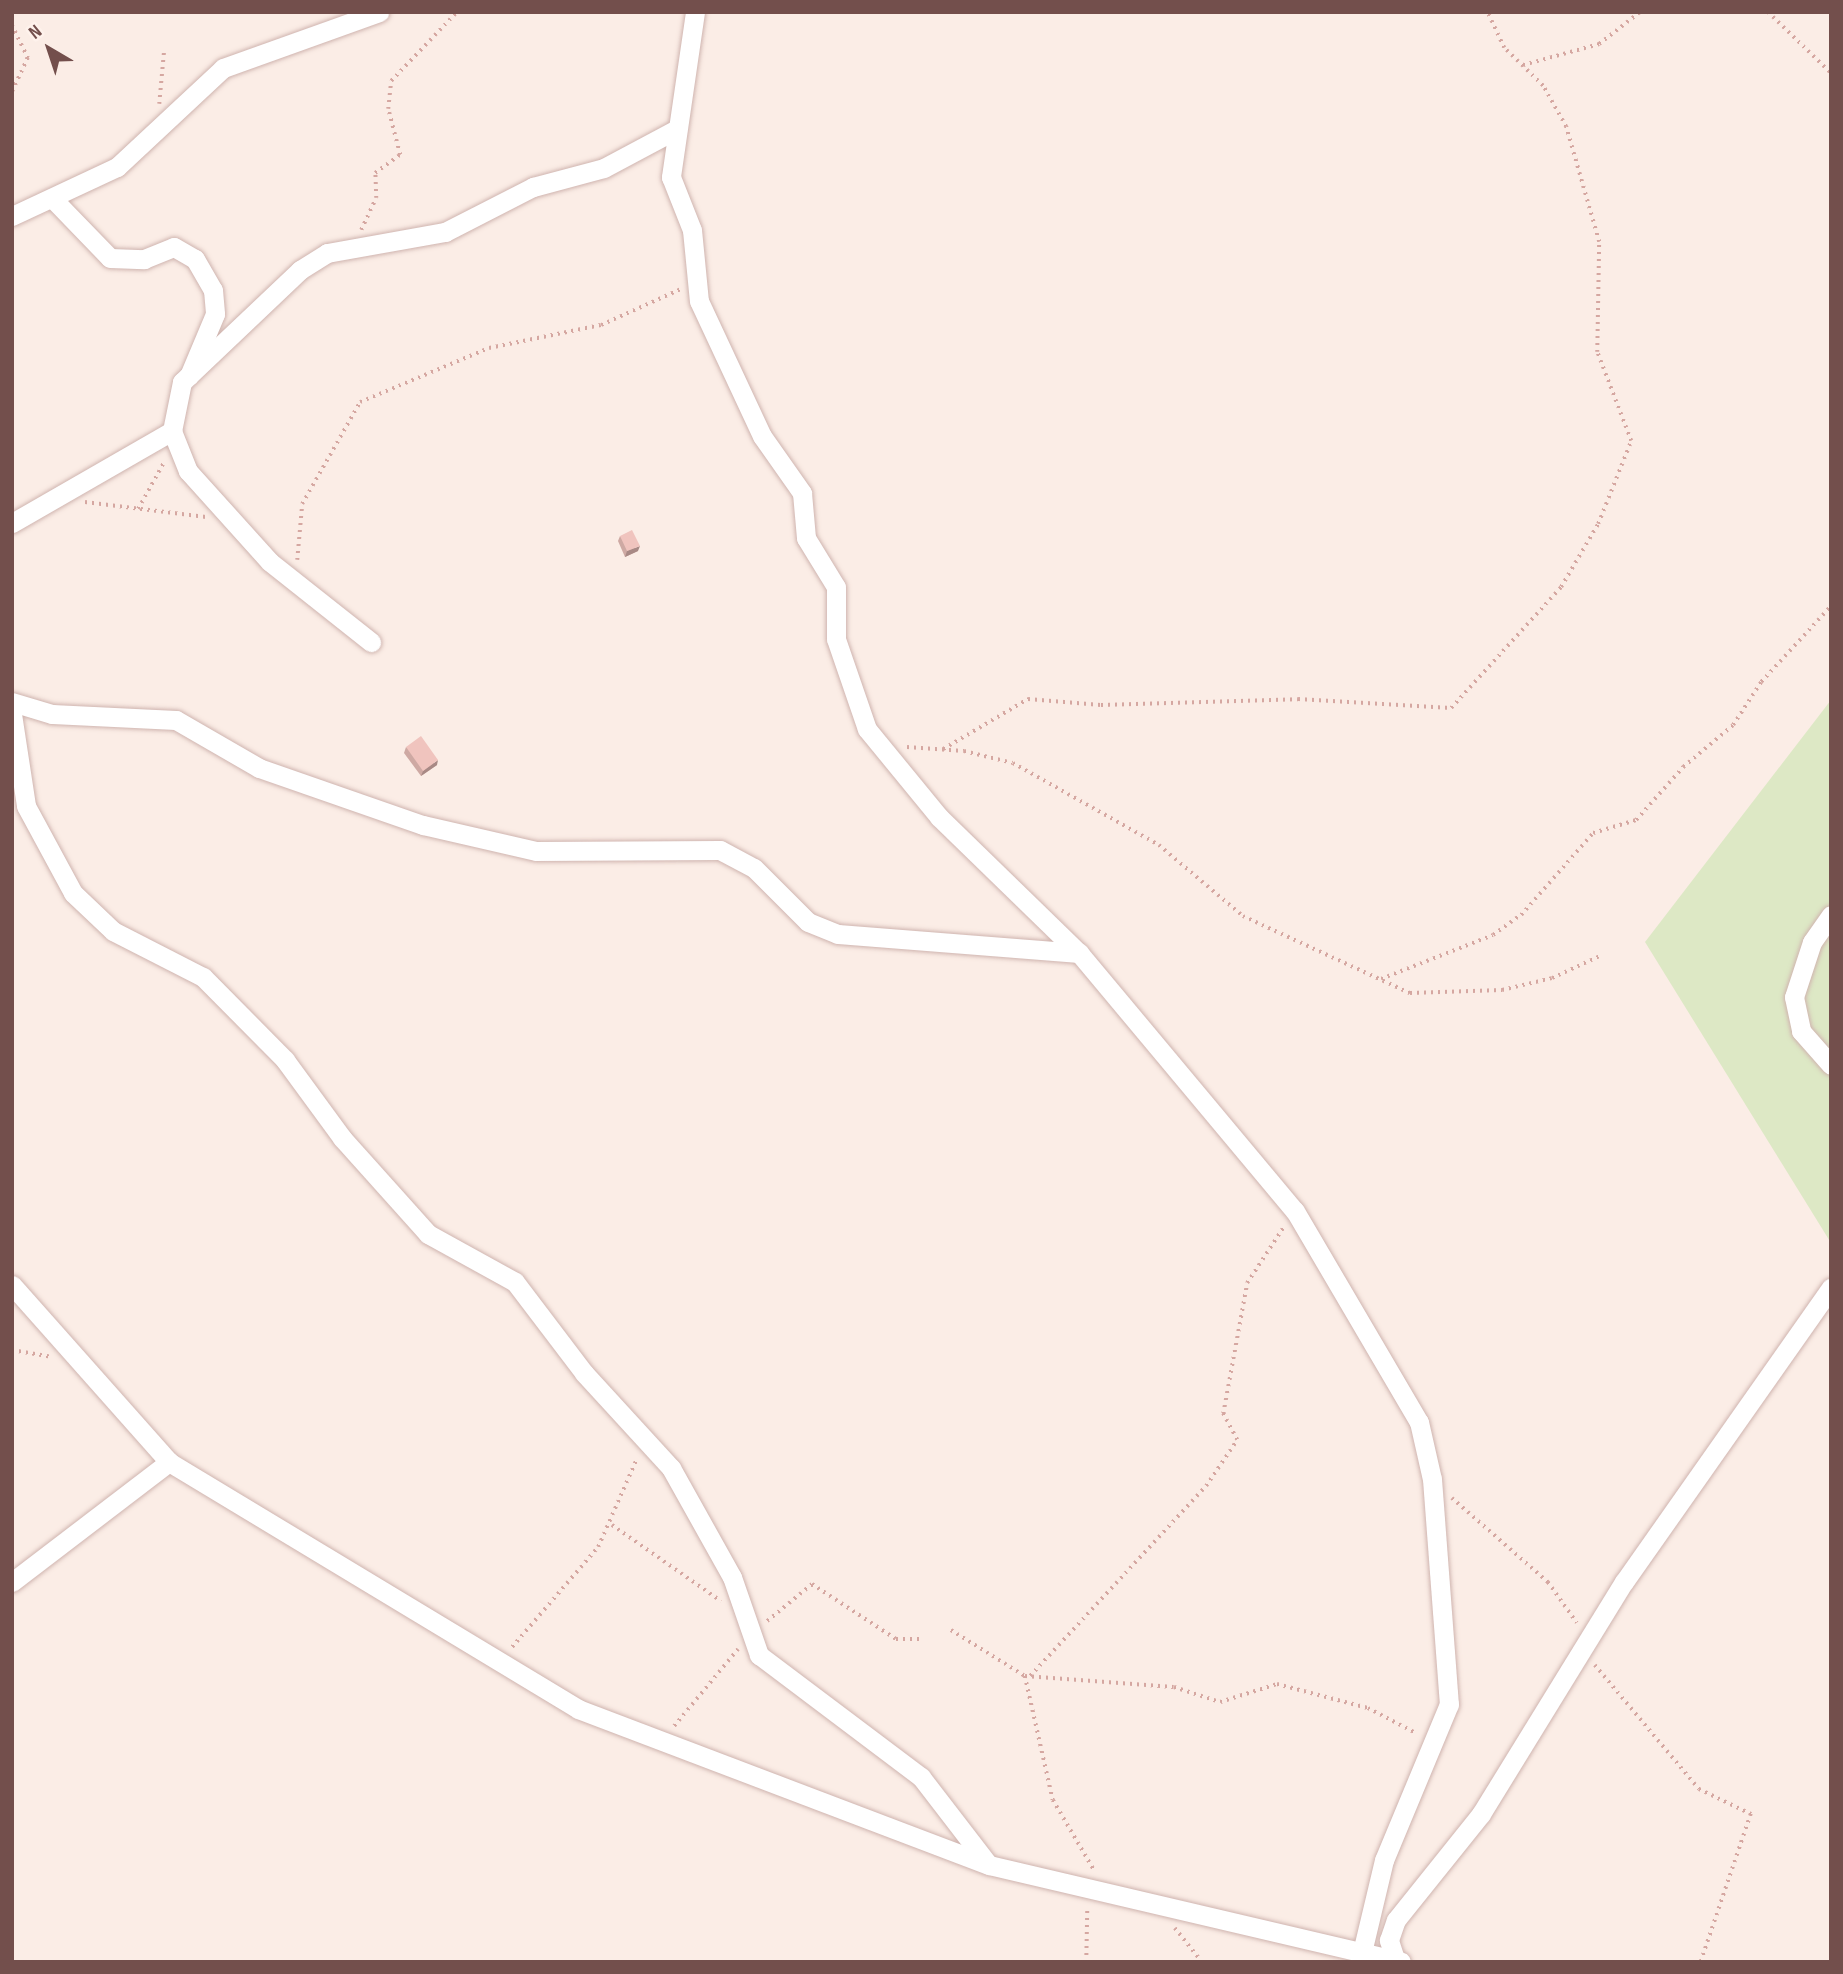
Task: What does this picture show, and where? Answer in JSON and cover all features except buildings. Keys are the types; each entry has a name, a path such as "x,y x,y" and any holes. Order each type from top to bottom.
{"street":[{"path":"12,216 117,167 223,68 379,12"},
{"path":"695,12 671,177 692,230 697,284 721,355 762,436 802,493 806,538 836,587 836,639 867,729 939,817 1079,953 1295,1211 1419,1422 1432,1479 1449,1704 1439,1738 1384,1860 1363,1948"},
{"path":"371,642 296,583 232,520 188,471 172,431 177,391 300,270 353,244 416,241 445,232 533,187 604,168 677,129"},
{"path":"52,198 110,258 144,259 174,247 195,259 213,290 215,314 190,376"},
{"path":"12,523 58,499 172,431"},
{"path":"12,702 52,714 176,720 259,768 423,825 536,851 720,850 754,868 808,922 838,934 1079,953"},
{"path":"12,714 26,806 73,893 113,931 204,977 285,1060 342,1138 418,1223 515,1282 584,1373 647,1441 711,1537 764,1659 920,1777 989,1865"},
{"path":"1831,915 1812,942 1794,998 1801,1031 1831,1065"},
{"path":"12,1286 74,1359 169,1462 578,1709 664,1747 989,1865 1087,1893 1316,1944 1363,1948 1398,1960"},
{"path":"1398,1960 1389,1940 1396,1920 1464,1840 1637,1562 1831,1287"},
{"path":"12,1582 169,1462"},
{"path":"1316,1944 1326,1962"}],"path":[{"path":"353,244 376,198 374,173 400,155 388,109 391,81 457,12"},
{"path":"943,749 1028,699 1101,705 1298,699 1451,708 1561,587 1598,524 1631,441 1593,326 1597,230 1566,127 1523,65 1504,48 1487,12"},
{"path":"1523,65 1599,44 1640,12"},
{"path":"1768,12 1831,73"},
{"path":"12,25 28,58 12,92"},
{"path":"162,127 164,49"},
{"path":"296,583 302,504 360,402 489,348 601,325 697,284"},
{"path":"138,509 160,474 172,431"},
{"path":"58,499 232,520"},
{"path":"1381,979 1493,935 1521,915 1593,833 1636,820 1683,766 1733,725 1761,682 1831,606"},
{"path":"881,746 943,749 1013,763 1159,845 1242,916 1410,993 1502,990 1552,978 1602,956"},
{"path":"1028,1676 1206,1486 1237,1440 1223,1414 1247,1283 1295,1211"},
{"path":"12,1350 74,1359"},
{"path":"497,1662 556,1599 612,1525 624,1482 647,1441"},
{"path":"1432,1479 1548,1582 1589,1643 1612,1688 1684,1774 1713,1800 1751,1814 1700,1962"},
{"path":"612,1525 750,1630"},
{"path":"664,1747 690,1702 750,1630 812,1584 896,1639 924,1639"},
{"path":"951,1630 1028,1676 1174,1687 1220,1702 1277,1684 1368,1708 1439,1738"},
{"path":"1028,1676 1054,1800 1118,1899"},
{"path":"1086,1962 1087,1893"},
{"path":"1159,1907 1202,1962"}],"green space":[{"path":"1831,700 1831,1243 1645,942"}]}
